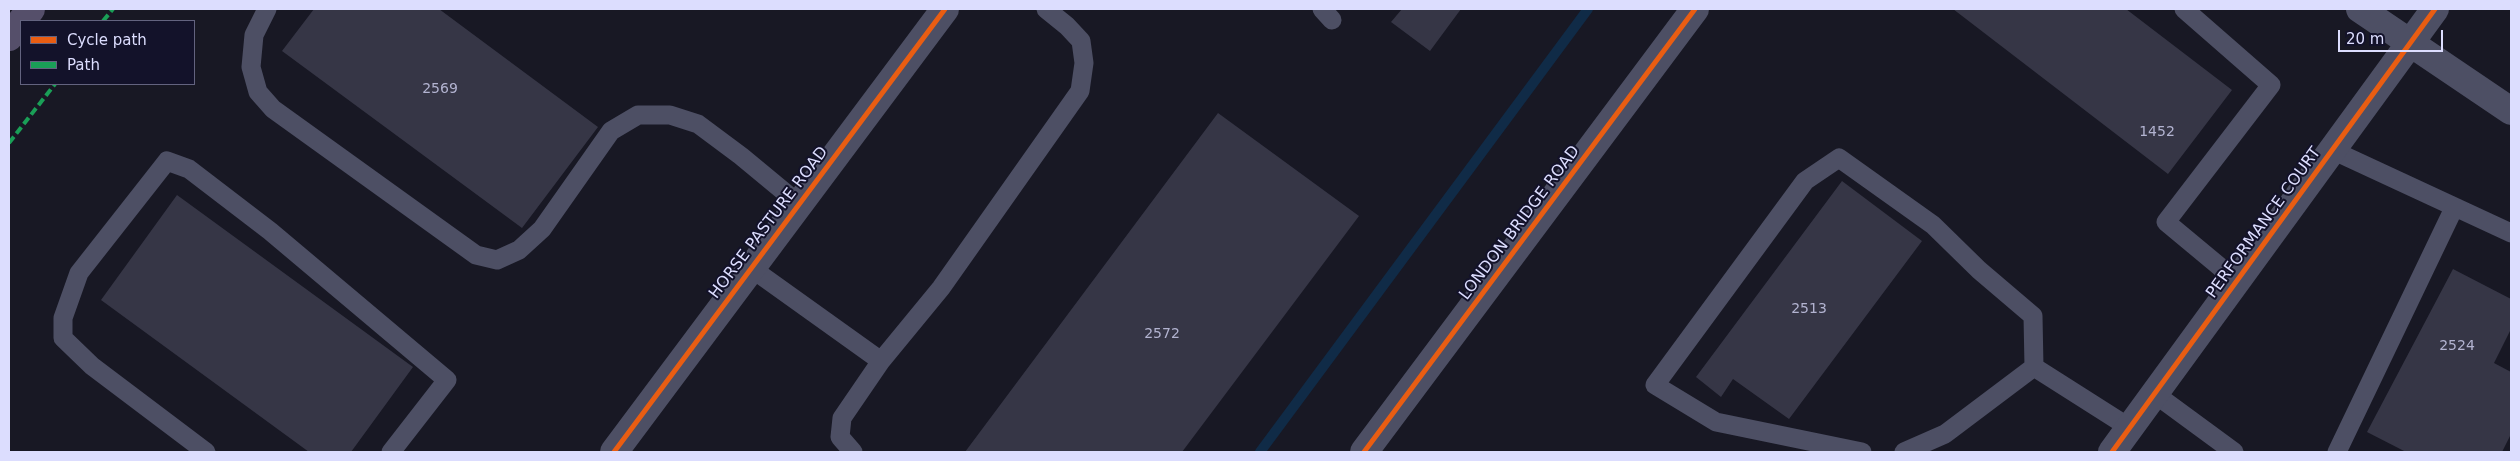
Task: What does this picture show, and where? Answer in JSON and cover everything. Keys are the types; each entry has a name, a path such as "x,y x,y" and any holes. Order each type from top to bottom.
{"main road":[{"path":"22,20 31,9"},
{"path":"9,37 20,23"}],"street":[{"name":"HORSE PASTURE ROAD","path":"615,452 945,9"},
{"name":"LONDON BRIDGE ROAD","path":"1364,452 1695,9"},
{"path":"2360,9 2511,111"},
{"name":"PERFORMANCE COURT","path":"2112,452 2435,9"}],"lane":[{"path":"267,9 254,35 252,67 258,92 273,109 476,255 497,260 519,250 542,229 611,131 638,115 670,115 698,124 741,156 799,204"},
{"path":"853,452 840,437 842,418 881,361 941,288 1080,91 1084,63 1081,41 1067,26 1046,9"},
{"path":"2184,9 2271,85 2166,222 2237,281"},
{"path":"2332,150 2511,233"},
{"path":"1862,452 1716,422 1654,385 1805,181 1840,158 1933,225 1979,270 2033,316 2034,367"},
{"path":"206,452 92,366 63,338 63,318 78,273 166,162 189,169 270,232 447,380 391,452"},
{"path":"2337,452 2454,208"},
{"path":"751,268 881,361"},
{"path":"2034,367 2130,428"},
{"path":"1904,452 1945,434 2034,367"},
{"path":"2155,394 2234,452"}],"building":[{"path":"314,9 439,9 598,127 522,228 282,51"},
{"path":"1402,9 1461,9 1430,51 1391,22"},
{"path":"1953,9 2126,9 2232,90 2168,174"},
{"path":"1218,113 1359,216 1182,452 965,452"},
{"path":"1842,181 1922,241 1789,419 1733,379 1721,397 1696,377"},
{"path":"177,195 413,367 351,452 309,452 101,300"},
{"path":"2453,269 2511,299 2511,329 2494,363 2511,372 2511,434 2502,452 2406,452 2367,432"}],"waterway":[{"path":"1260,452 1588,9"}],"marked path":[{"path":"104,20 113,9"},
{"path":"9,143 54,85"}],"cycle path":[{"path":"614,452 945,9"},
{"path":"1364,452 1695,9"},
{"path":"2112,452 2435,9"}]}
